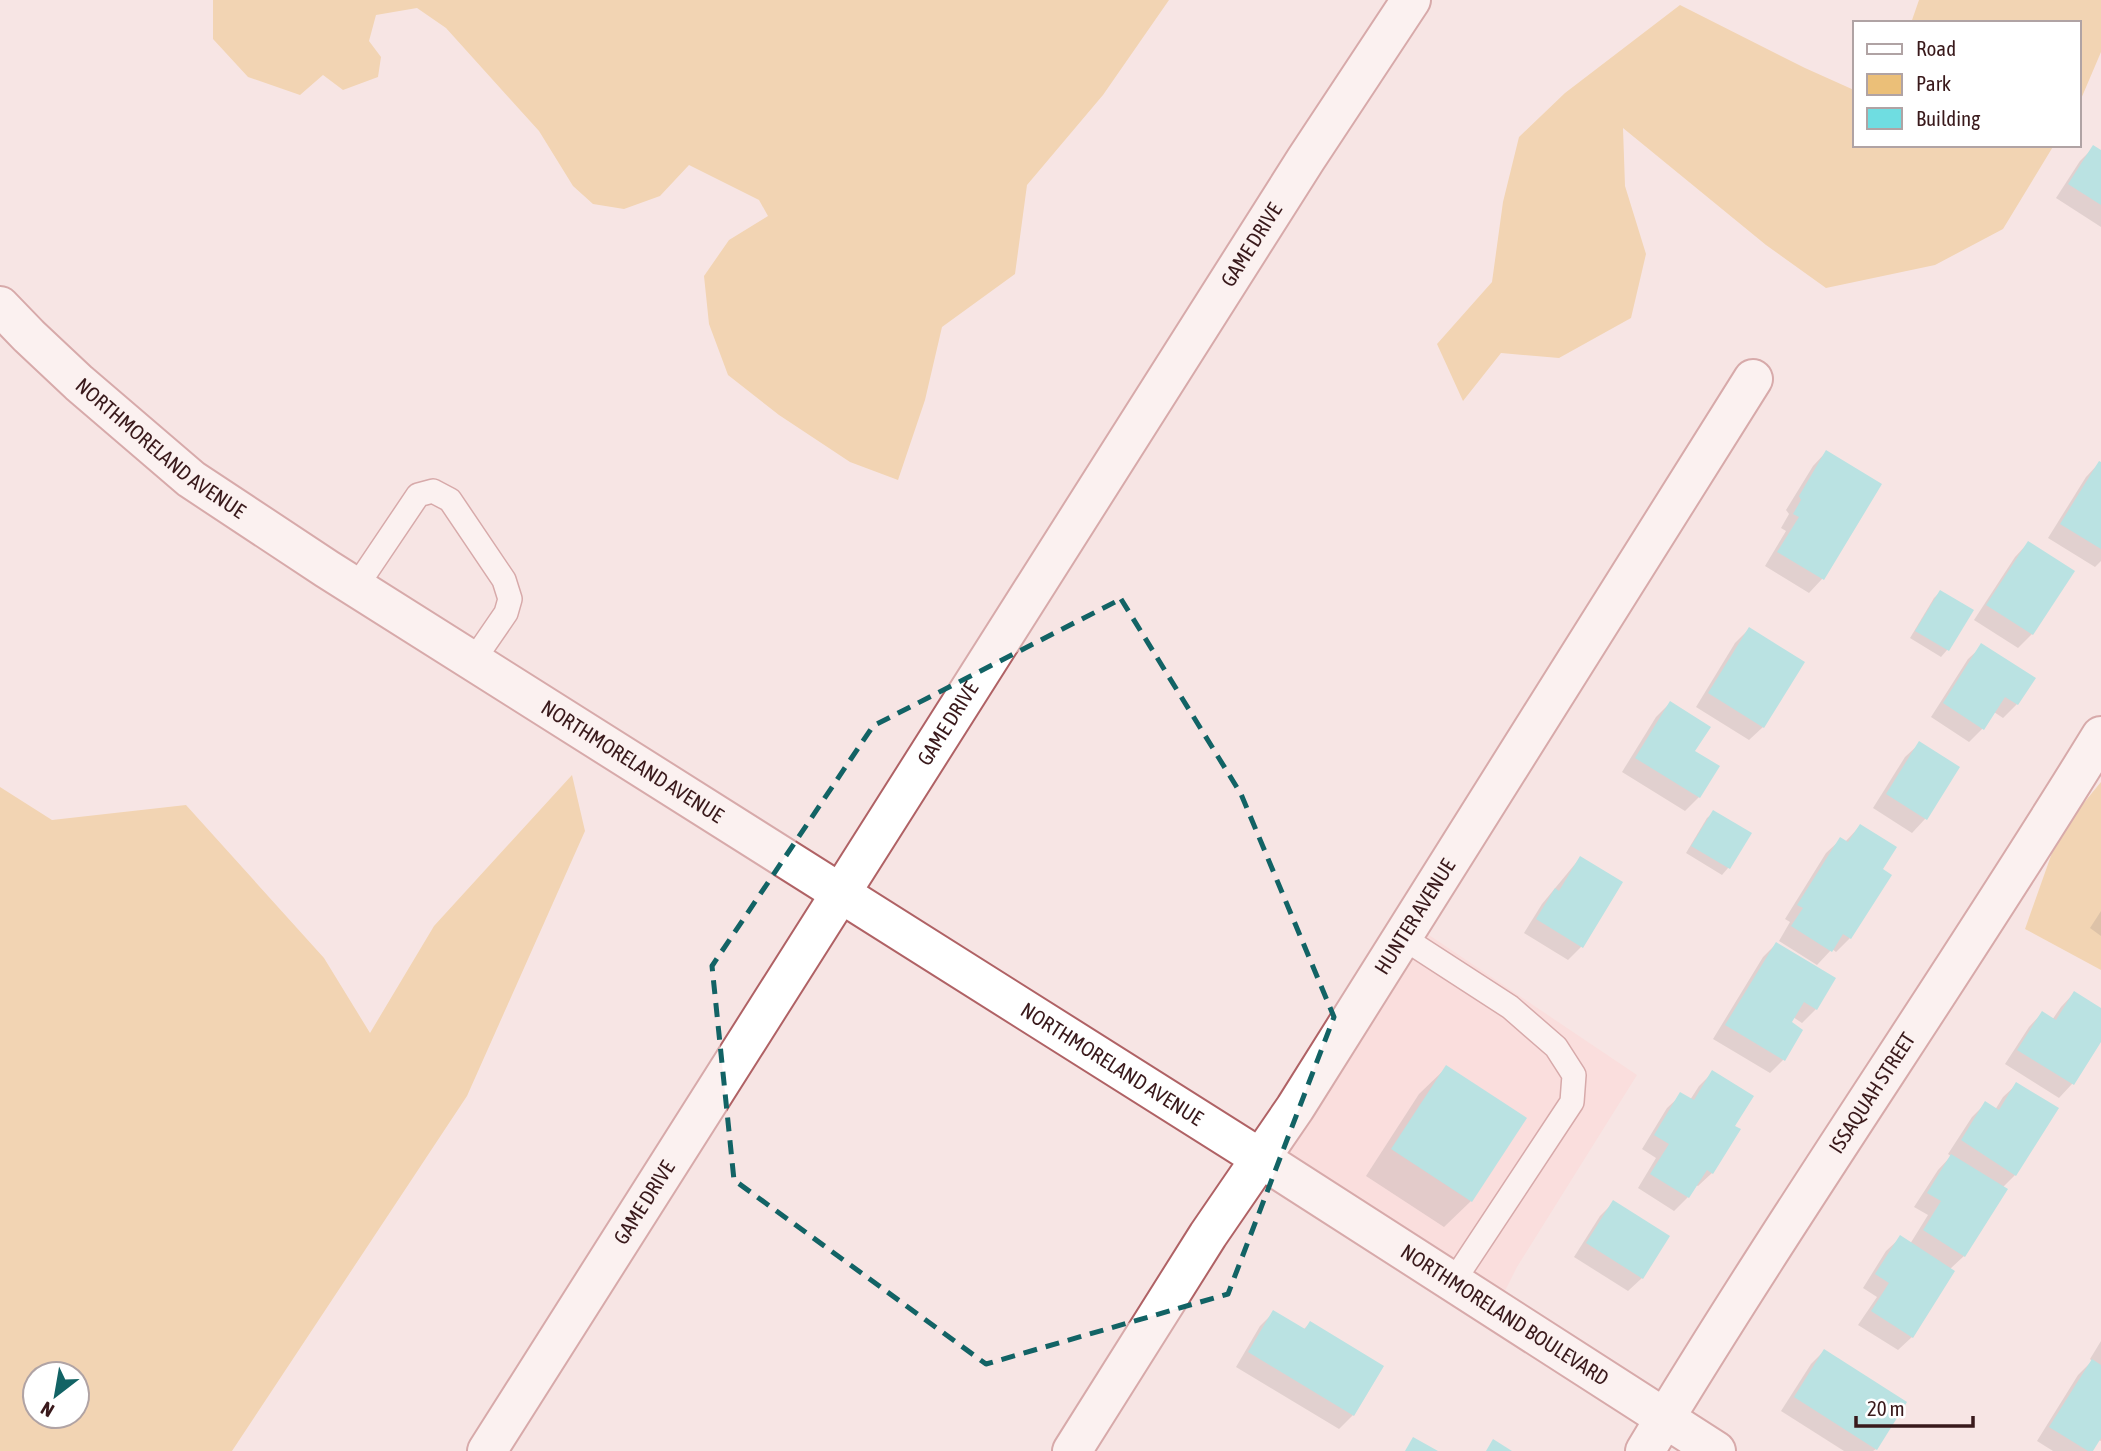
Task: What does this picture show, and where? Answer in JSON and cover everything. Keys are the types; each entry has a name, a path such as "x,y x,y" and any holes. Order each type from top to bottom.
{"street":[{"name":"GAME DRIVE","path":"487,1451 1306,159 1411,0"},
{"name":"NORTHMORELAND AVENUE","path":"0,306 79,383 191,479 356,587 1294,1180"},
{"name":"HUNTER AVENUE","path":"1072,1451 1208,1235 1295,1108 1753,379"},
{"name":"ISSAQUAH STREET","path":"1645,1451 1897,1054 2014,878 2101,736"},
{"name":"NORTHMORELAND BOULEVARD","path":"1294,1180 1716,1451"}],"lane":[{"path":"356,587 418,495 433,491 450,500 504,580 510,599 506,613 473,661"},
{"path":"1402,937 1510,1007 1556,1047 1574,1074 1572,1102 1453,1282"}],"highlighted area":[{"path":"1121,599 1241,794 1334,1017 1228,1294 986,1364 734,1180 712,966 873,726"}],"shaded area":[{"path":"1411,923 1637,1075 1517,1267 1496,1309 1260,1158"}],"green space":[{"path":"213,0 1169,0 1103,95 1027,185 1015,274 942,327 925,400 898,480 850,462 779,415 728,375 709,324 704,276 729,240 768,216 759,200 689,165 660,196 624,209 593,204 573,186 539,131 446,28 417,8 376,15 369,41 381,57 378,77 343,90 323,75 300,95 248,77 213,39"},
{"path":"1919,0 2101,0 2101,52 2080,101 2080,21 1912,21"},
{"path":"1680,5 1853,90 1853,147 2053,147 2003,229 1935,265 1826,288 1766,245 1623,128 1625,186 1646,254 1631,318 1559,358 1501,353 1463,401 1437,344 1492,282 1503,202 1519,137 1565,93"},
{"path":"572,775 585,831 467,1096 232,1451 0,1451 0,787 52,820 186,805 324,958 370,1033 434,926"},
{"path":"2101,782 2101,970 2025,929 2059,833"}],"building":[{"path":"2093,145 2101,150 2101,205 2068,184"},
{"path":"1826,450 1882,484 1824,580 1777,552 1799,517 1793,514 1801,500 1799,496"},
{"path":"2099,461 2101,462 2101,549 2060,524"},
{"path":"2028,541 2075,571 2033,635 1986,605"},
{"path":"1940,590 1974,610 1949,651 1915,631"},
{"path":"1749,627 1805,662 1764,728 1708,693"},
{"path":"1981,643 2036,678 2018,705 2005,697 1984,730 1943,703"},
{"path":"1670,701 1711,727 1695,751 1720,766 1700,798 1635,758"},
{"path":"1919,741 1960,767 1927,820 1886,794"},
{"path":"1713,810 1752,833 1730,869 1691,846"},
{"path":"1860,824 1897,847 1883,869 1892,875 1851,939 1843,934 1832,952 1791,926 1803,908 1797,905 1840,837 1848,842"},
{"path":"1580,856 1623,882 1583,948 1536,919 1555,888 1559,891"},
{"path":"1776,942 1836,978 1817,1010 1804,1002 1792,1022 1803,1030 1785,1061 1725,1025"},
{"path":"2074,991 2101,1008 2101,1042 2074,1085 2017,1050 2042,1011 2056,1020"},
{"path":"1446,1065 1527,1118 1472,1202 1391,1149"},
{"path":"1712,1070 1754,1096 1735,1126 1741,1129 1713,1174 1707,1170 1689,1198 1650,1174 1669,1144 1654,1135 1680,1092 1694,1100"},
{"path":"2016,1082 2059,1108 2016,1176 1961,1140 1985,1101 1999,1110"},
{"path":"1951,1154 2008,1189 1965,1257 1923,1230 1941,1201 1927,1193"},
{"path":"1613,1200 1670,1236 1643,1279 1586,1243"},
{"path":"1900,1235 1955,1271 1913,1338 1871,1311 1889,1283 1875,1274"},
{"path":"1273,1310 1305,1329 1310,1321 1384,1366 1354,1416 1248,1352"},
{"path":"1824,1349 1907,1402 1877,1450 1794,1397"},
{"path":"2092,1359 2101,1365 2101,1438 2093,1451 2088,1451 2049,1427"},
{"path":"1413,1437 1438,1451 1405,1451"},
{"path":"1493,1439 1512,1451 1486,1451"}]}
